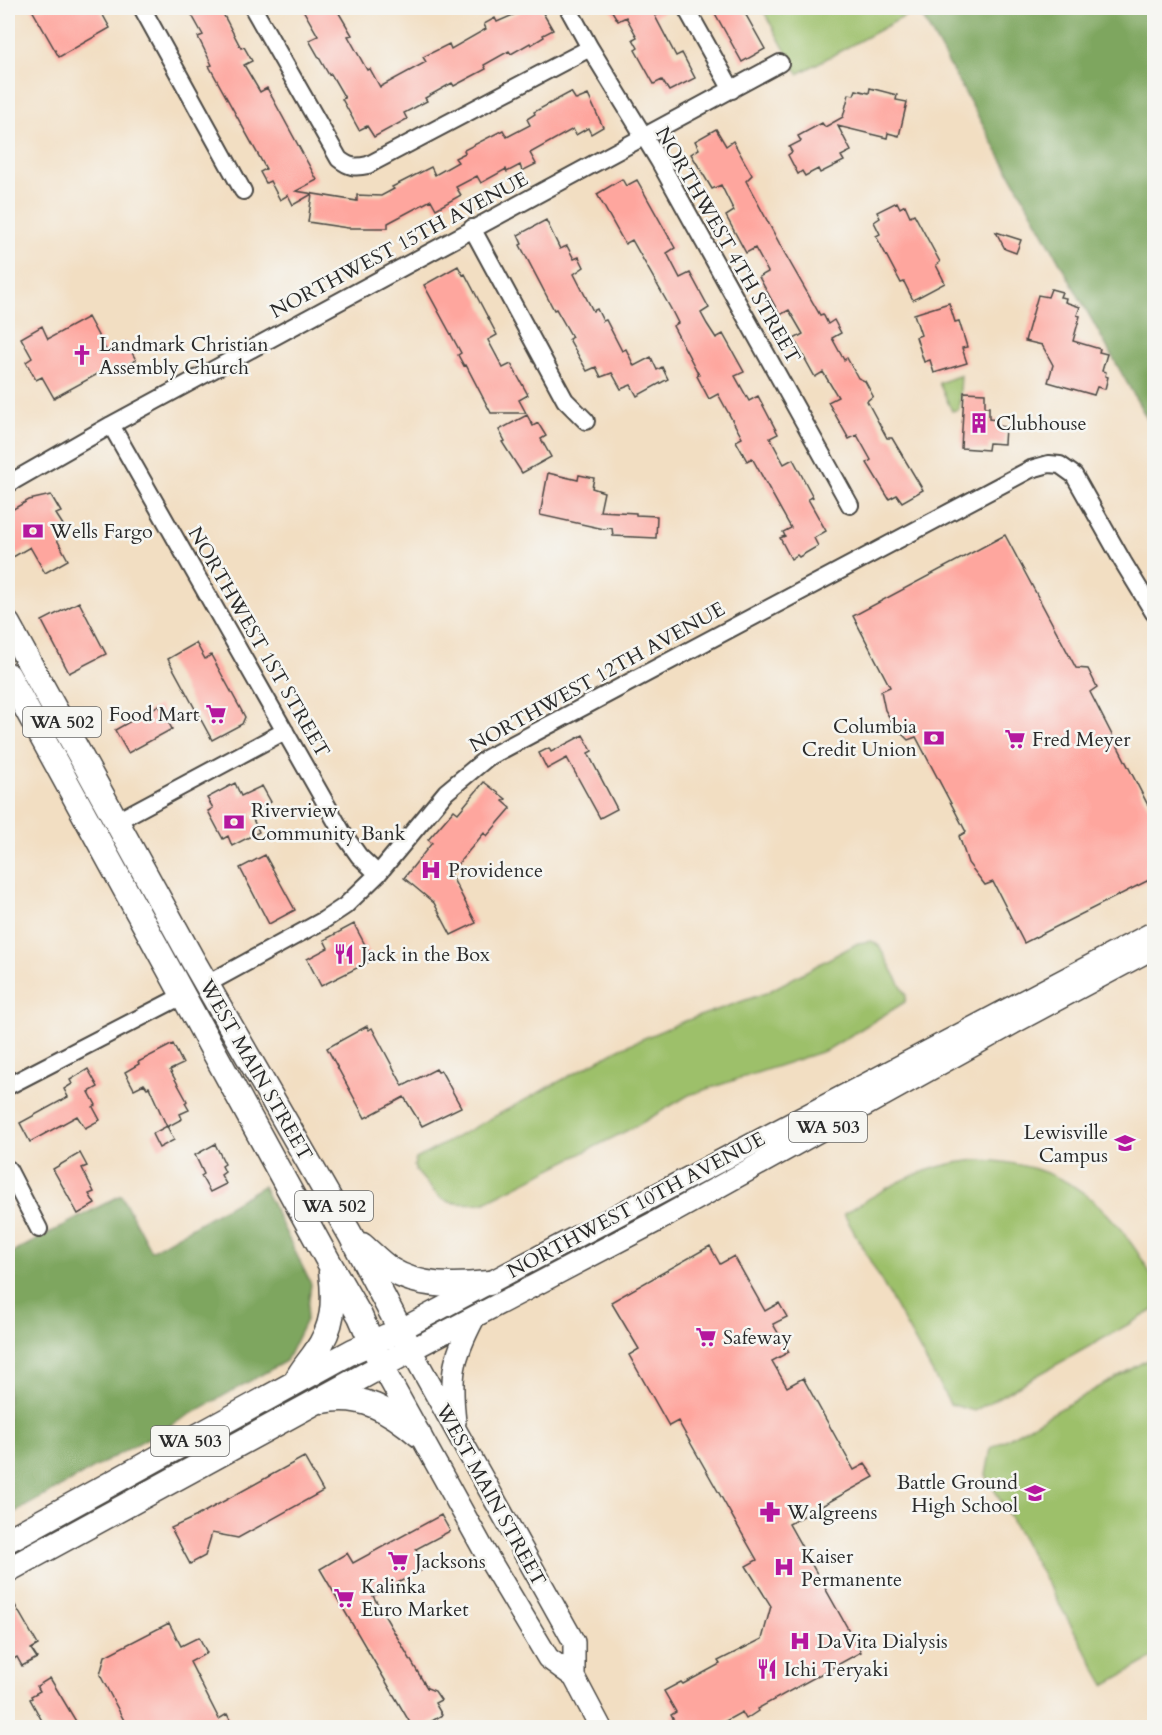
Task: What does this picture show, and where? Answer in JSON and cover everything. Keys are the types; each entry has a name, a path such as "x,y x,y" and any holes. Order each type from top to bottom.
{"highway":[{"name":"WEST MAIN STREET","path":"8,624 207,984 350,1234 406,1340"},
{"name":"WEST MAIN STREET","path":"8,675 182,996 354,1304 382,1366"},
{"path":"350,1234 390,1269 412,1280 460,1286 489,1283"},
{"path":"294,1385 303,1366 315,1354 334,1312 331,1266"},
{"name":"NORTHWEST 10TH AVENUE","path":"372,1342 406,1340"},
{"name":"WA 503","path":"8,1570 382,1366 406,1340"},
{"name":"WA 503","path":"8,1540 372,1342"},
{"path":"315,1402 355,1399 376,1405 400,1419 419,1435"}],"main road":[{"name":"NORTHWEST 10TH AVENUE","path":"406,1340 489,1283 1155,932"},
{"name":"NORTHWEST 10TH AVENUE","path":"406,1340 474,1318 659,1220 1019,1020 1155,948"},
{"path":"456,1432 451,1389 454,1365 474,1318"},
{"name":"WEST MAIN STREET","path":"406,1340 574,1642 574,1677"},
{"name":"WEST MAIN STREET","path":"382,1366 419,1435 548,1658 574,1677 601,1728"}],"street":[{"path":"142,8 243,191"},
{"path":"253,8 332,149 347,166 356,168 368,165 590,48"},
{"name":"NORTHWEST 4TH STREET","path":"568,8 659,161 850,505"},
{"path":"686,8 732,90"},
{"name":"NORTHWEST 15TH AVENUE","path":"8,484 111,425 472,228 644,138 780,63"},
{"path":"472,228 565,400 586,421"},
{"name":"NORTHWEST 1ST STREET","path":"111,425 342,832 359,856 378,874"},
{"name":"NORTHWEST 12TH AVENUE","path":"207,984 324,920 345,906 378,874 446,792 487,758 1040,465 1060,465 1074,475 1127,570 1155,613"},
{"path":"117,821 285,730"},
{"path":"8,1086 182,996"},
{"path":"8,1169 39,1229"}],"green space":[{"path":"762,8 920,8 798,74"},
{"path":"1154,8 1154,431 918,9"},
{"path":"961,375 959,409 952,411 939,383"},
{"path":"872,941 879,946 906,995 905,1002 827,1050 689,1095 638,1125 483,1203 450,1202 438,1195 416,1171 414,1166 416,1159 621,1048 682,1022 766,993 858,943"},
{"path":"976,1160 1001,1162 1045,1172 1083,1192 1116,1223 1131,1243 1150,1273 1155,1293 1154,1310 974,1411 950,1404 844,1214 907,1178 939,1167"},
{"path":"263,1186 311,1284 306,1320 286,1361 8,1516 8,1255 121,1195 151,1251"},
{"path":"1154,1356 1154,1657 1105,1685 986,1475 991,1448"}],"building":[{"path":"31,8 99,8 110,28 59,57"},
{"path":"188,8 220,8 241,48 244,47 252,61 244,65 260,92 267,88 317,180 296,191 357,201 357,195 381,196 394,189 392,187 431,167 435,175 458,162 455,158 465,153 464,150 503,130 507,137 530,125 527,119 535,114 534,112 571,92 576,100 588,95 603,127 591,134 588,128 576,135 573,129 530,153 536,164 522,171 520,165 507,172 506,169 481,183 477,176 456,187 461,195 436,209 431,200 388,223 388,228 348,228 308,222 312,194 293,205 288,195 280,200 270,181 266,183 260,172 266,169 209,66 212,65 198,37 203,35"},
{"path":"302,8 336,8 352,35 348,36 367,70 370,69 380,87 426,62 423,57 449,44 451,49 486,29 484,24 495,18 497,22 529,8 540,8 553,30 531,45 530,43 511,54 509,51 484,65 486,69 454,86 452,83 425,98 427,101 404,113 407,119 374,137 367,126 359,130 342,99 345,98 309,40 318,36"},
{"path":"610,8 671,8 655,16 676,56 682,53 695,78 669,91 662,80 654,84 635,50 638,48 633,39 637,37 626,17 618,21"},
{"path":"712,8 742,8 765,49 742,62"},
{"path":"870,88 897,95 896,100 907,102 899,136 888,133 887,138 838,126 851,151 841,156 844,161 820,173 818,169 805,176 802,171 798,174 788,155 792,152 789,147 801,141 798,136 822,123 825,127 843,117 849,94 854,95 856,90 869,93"},
{"path":"716,129 726,146 733,141 752,175 746,181 784,252 820,315 823,314 828,324 834,320 841,333 832,338 844,360 847,358 858,378 865,381 873,396 867,401 887,438 892,438 923,490 902,502 897,495 889,499 867,463 871,460 857,435 849,439 828,402 838,397 823,372 815,377 794,339 803,334 789,310 780,315 759,277 768,272 755,248 746,253 726,216 734,211 721,185 712,189 691,154 699,149 695,141"},
{"path":"622,179 626,186 637,180 675,248 667,253 680,278 690,273 709,308 701,313 707,324 716,338 723,334 744,372 735,376 749,401 758,396 778,434 770,438 784,464 793,459 813,497 808,499 826,531 814,538 818,546 799,557 797,555 791,559 780,538 785,536 783,532 791,528 752,458 747,461 736,441 742,438 718,394 709,399 673,326 678,323 671,309 632,240 625,244 597,194"},
{"path":"897,202 900,208 905,205 910,216 914,214 940,262 936,265 945,283 913,300 904,282 901,283 876,236 880,234 874,222 880,218 877,212"},
{"path":"546,220 560,249 567,246 574,259 579,257 584,267 574,274 593,311 597,309 603,321 606,320 622,351 626,349 634,366 651,357 657,370 662,367 668,379 637,396 631,385 621,389 612,373 601,377 596,367 587,371 569,339 572,337 556,309 554,310 520,245 522,244 518,235"},
{"path":"996,232 1021,240 1016,253 1005,249"},
{"path":"458,266 463,275 465,274 497,335 488,340 503,368 511,364 528,395 519,400 526,413 491,413 466,365 464,366 458,355 461,353 424,285"},
{"path":"1051,289 1062,292 1060,297 1066,298 1065,302 1080,307 1077,315 1080,316 1073,341 1100,349 1099,352 1107,354 1102,371 1106,372 1105,376 1108,377 1105,389 1097,387 1094,395 1048,382 1053,365 1042,345 1025,341 1038,295 1048,297"},
{"path":"949,303 955,322 959,321 967,347 962,348 967,363 934,373 930,360 924,362 916,337 921,335 914,314"},
{"name":"Landmark Christian Assembly Church","path":"88,317 107,352 126,342 136,360 117,371 114,365 54,398 42,377 36,380 26,362 32,358 21,338 42,326 48,339"},
{"name":"Clubhouse","path":"964,392 985,393 985,407 989,407 989,419 997,420 996,426 1005,427 1004,444 989,443 988,450 961,448"},
{"path":"527,415 533,426 538,423 546,436 541,439 551,457 522,473 502,442 505,441 499,430"},
{"path":"548,473 578,480 579,475 594,478 592,488 604,492 600,511 657,516 656,538 613,536 612,528 604,529 540,515"},
{"name":"Wells Fargo","path":"51,495 61,512 56,514 65,528 54,534 68,560 45,573 30,547 8,560 8,512 29,500"},
{"name":"Fred Meyer","path":"1005,535 1076,668 1088,669 1097,687 1090,692 1155,819 1155,877 1024,943 993,882 985,885 968,863 959,836 966,832 916,737 908,740 895,727 885,710 881,691 890,687 853,616"},
{"path":"79,602 106,654 69,673 42,621"},
{"path":"196,643 205,659 211,655 245,717 242,724 212,740 168,659"},
{"path":"159,705 172,729 128,753 115,730"},
{"path":"583,735 592,751 588,753 617,809 600,818 567,758 547,769 539,753 549,748 551,752"},
{"path":"484,782 506,799 503,801 511,808 487,836 484,833 450,873 476,923 451,935 434,903 404,878 432,843 428,840 454,810 458,813"},
{"name":"Riverview Community Bank","path":"235,783 241,796 262,786 271,802 250,813 259,832 232,846 228,836 223,839 208,811 213,808 207,798"},
{"path":"265,855 295,910 269,924 240,868"},
{"name":"Jack in the Box","path":"354,924 373,960 321,986 307,959 328,948 324,940"},
{"path":"367,1026 369,1030 372,1028 403,1086 436,1069 438,1072 441,1071 461,1107 422,1126 404,1097 365,1118 327,1048"},
{"path":"173,1044 183,1064 170,1070 187,1101 185,1103 189,1110 180,1114 182,1119 167,1127 149,1087 147,1088 144,1084 134,1089 125,1072 139,1064 138,1062"},
{"path":"88,1069 98,1087 89,1092 100,1120 85,1128 77,1116 30,1142 20,1123 68,1097 64,1089 72,1084 70,1080"},
{"path":"167,1126 174,1140 159,1148 152,1134"},
{"path":"215,1144 225,1164 222,1166 225,1172 221,1175 226,1184 210,1192 201,1176 204,1174 195,1155"},
{"path":"80,1153 87,1166 82,1168 94,1192 89,1194 95,1204 78,1214 53,1169"},
{"path":"710,1246 720,1264 734,1256 765,1311 779,1303 787,1317 773,1324 789,1352 772,1361 787,1387 803,1378 854,1470 865,1464 874,1477 789,1524 861,1652 757,1709 758,1711 746,1719 742,1712 713,1728 678,1728 671,1715 676,1712 664,1691 681,1682 683,1684 720,1664 718,1661 762,1639 771,1606 746,1566 757,1560 678,1421 669,1426 629,1355 639,1349 611,1302"},
{"path":"304,1457 323,1491 238,1538 212,1533 205,1556 190,1564 171,1528"},
{"path":"441,1515 450,1531 416,1549 426,1568 373,1596 427,1688 435,1691 441,1700 435,1703 442,1715 421,1728 413,1728 320,1569 347,1553 353,1563"},
{"path":"8,1593 38,1645 31,1649 37,1658 22,1666 17,1657 8,1662"},
{"path":"169,1623 181,1646 199,1637 207,1653 190,1662 219,1719 227,1714 234,1728 128,1728 100,1675 105,1656"},
{"path":"50,1678 77,1723 69,1728 46,1728 30,1699 40,1691 37,1686"}],"place":[{"name":"Landmark Christian Assembly Church","path":"82,355"},
{"name":"Clubhouse","path":"979,423"},
{"name":"Wells Fargo","path":"33,531"},
{"name":"Food Mart","path":"216,714"},
{"name":"Columbia Credit Union","path":"934,738"},
{"name":"Fred Meyer","path":"1015,739"},
{"name":"Riverview Community Bank","path":"234,822"},
{"name":"Providence","path":"431,870"},
{"name":"Jack in the Box","path":"344,954"},
{"name":"Lewisville Campus","path":"1125,1143"},
{"name":"Safeway","path":"706,1337"},
{"name":"Battle Ground High School","path":"1035,1493"},
{"name":"Walgreens","path":"770,1512"},
{"name":"Jacksons","path":"398,1561"},
{"name":"Kaiser Permanente","path":"784,1567"},
{"name":"Kalinka Euro Market","path":"344,1598"},
{"name":"DaVita Dialysis","path":"800,1641"},
{"name":"Ichi Teryaki","path":"767,1669"}]}
